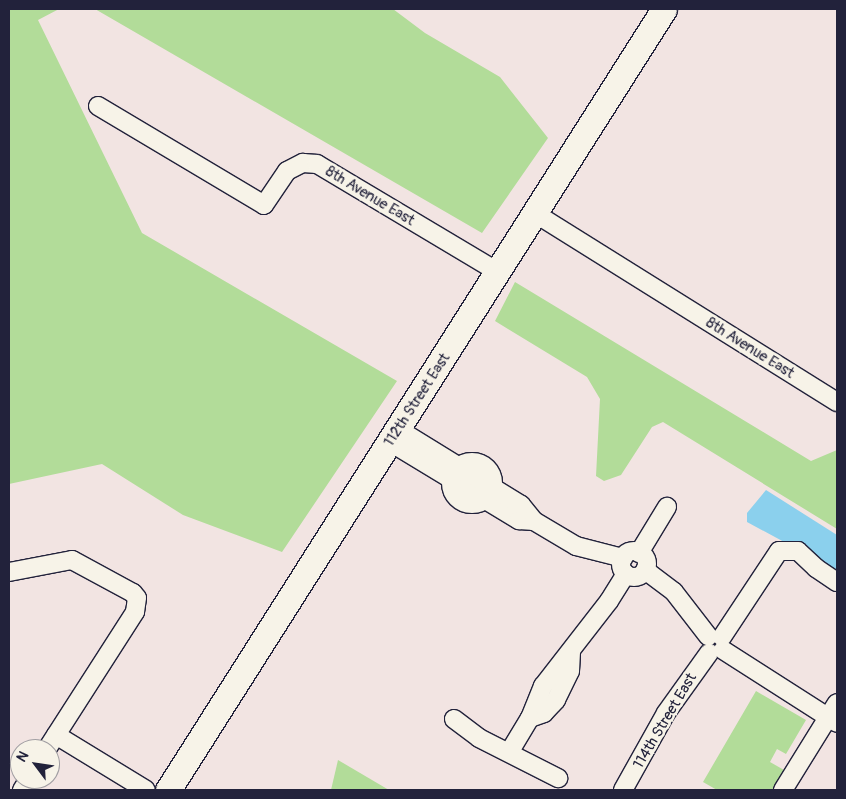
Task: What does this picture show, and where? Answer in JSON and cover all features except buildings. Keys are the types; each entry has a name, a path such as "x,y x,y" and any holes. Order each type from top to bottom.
{"main road":[{"name":"112th Street East","path":"168,790 536,214 664,9"}],"street":[{"name":"8th Avenue East","path":"98,106 264,205 287,171 303,163 317,164 498,272"},
{"name":"8th Avenue East","path":"536,214 837,402"},
{"path":"394,435 456,473"},
{"path":"470,463 483,466 491,475 488,493 473,504 461,501 453,491 456,473 470,463"},
{"path":"488,493 519,520 534,521 576,546 629,562 638,576 645,570 674,592 716,644 834,714 783,790"},
{"path":"510,751 530,718 543,686 571,652 667,507"},
{"name":"114th Street East","path":"623,790 666,713 716,644 779,551 798,551 816,568 837,582"},
{"path":"9,572 72,560 133,593 137,598 135,612 53,739"},
{"path":"454,718 479,738 510,751 558,778"},
{"path":"60,747 146,790"}],"green space":[{"path":"9,9 59,9 38,20 142,233 397,381 282,552 183,515 102,464 9,484"},
{"path":"95,9 393,9 425,33 500,77 548,138 482,233"},
{"path":"515,282 811,461 837,450 837,529 663,422 652,427 621,475 604,481 596,476 600,399 587,377 495,321"},
{"path":"756,691 806,720 786,754 777,749 770,762 784,770 773,790 717,790 703,782"},
{"path":"338,760 389,790 331,790"}],"water":[{"path":"766,490 837,535 837,574 807,547 786,543 747,522 747,513"}]}
